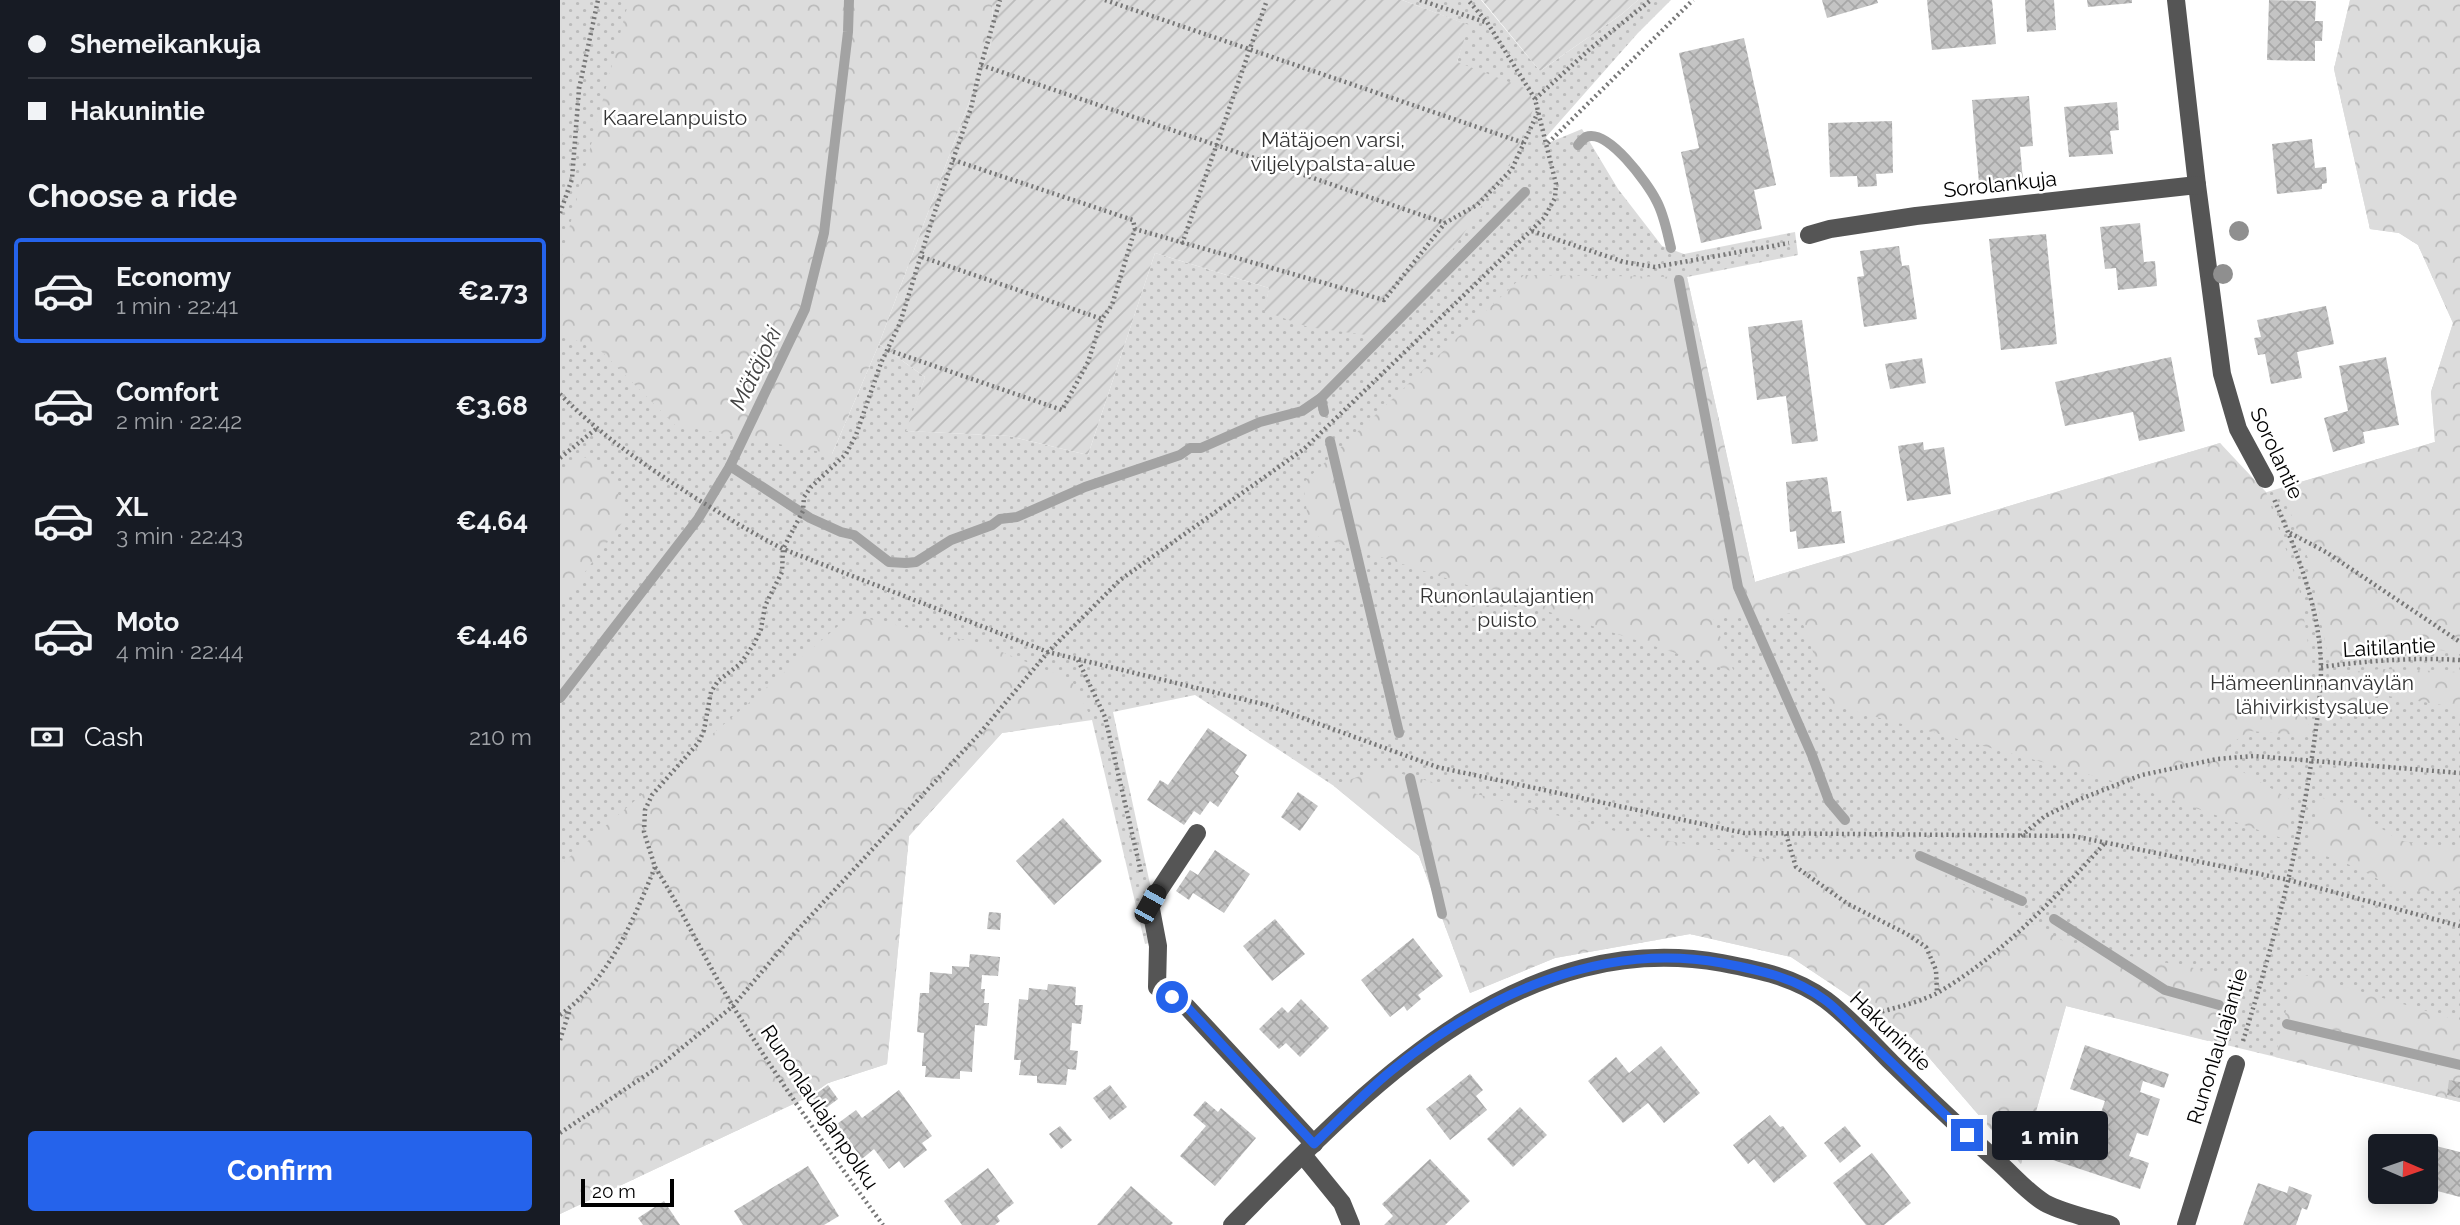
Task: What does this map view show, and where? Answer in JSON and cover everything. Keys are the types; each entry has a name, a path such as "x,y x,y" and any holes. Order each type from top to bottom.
{"street":[{"name":"Sorolantie","path":"2176,0 2196,185 2222,374 2238,429 2265,479"},
{"name":"Sorolankuja","path":"1809,236 1830,229 1916,216 2196,185"},
{"path":"1197,833 1150,904 1158,946 1157,986 1187,1007 1309,1150 1342,1203 1351,1225"},
{"name":"Hakunintie","path":"1232,1225 1390,1071 1461,1021 1529,986 1568,971 1601,963 1678,958 1771,972 1825,1000 1948,1118 2045,1203 2111,1225"},
{"name":"Runonlaulajantie","path":"2186,1225 2236,1064"}],"path":[{"path":"560,213 572,179 579,89 598,0"},
{"name":"Runonlaulajanpolku","path":"883,1225 815,1134 733,1006 684,913 655,867 644,832 645,810 652,795 699,742 711,692 718,681 740,664 754,645 761,629 765,606 782,572 783,549 802,514 804,497 851,446 922,257 971,108 1000,0"},
{"path":"1105,0 1524,143"},
{"path":"1182,244 1267,0"},
{"path":"1420,0 1487,22"},
{"path":"560,1133 661,1065 733,1006 793,935 980,733 1048,652 1120,580 1304,449 1544,218 1555,198 1556,184 1535,99 1487,22 1468,0"},
{"path":"1535,99 1591,48 1651,0"},
{"path":"1548,143 1693,0"},
{"path":"981,65 1445,223"},
{"path":"1135,229 1384,300 1445,223 1477,205 1512,169 1538,111"},
{"path":"888,350 1062,410 1088,362 1102,319 1112,305 1135,229 1133,220 953,160"},
{"path":"1531,231 1625,262 1655,267 1792,243 1809,236"},
{"path":"922,257 1102,319"},
{"path":"560,394 596,429 653,471 752,533 783,549 1048,652 1268,705 1437,767 1744,834 2073,836 2288,880 2460,926"},
{"path":"560,458 596,429"},
{"name":"Sorolantie","path":"2265,479 2289,533 2313,609 2321,667 2311,762 2288,880"},
{"path":"2289,533 2326,552 2460,642"},
{"path":"1078,659 1105,716 1150,904"},
{"name":"Laitilantie","path":"2321,667 2365,661 2460,660"},
{"path":"2021,836 2045,816 2080,799 2142,775 2217,759 2254,756 2460,773"},
{"path":"1786,834 1796,867 1848,904 1907,934 1926,947 1936,970 1937,993"},
{"path":"1848,1021 1937,993 1991,956 2057,897 2106,843"},
{"path":"560,1015 570,1008 609,965 640,905 655,867"},
{"name":"Runonlaulajantie","path":"2236,1064 2288,880"},
{"path":"560,1040 570,1008"}],"green space":[{"name":"Runonlaulajantien puisto","path":"560,0 815,0 832,454 879,344 925,377 907,431 1009,436 1088,455 1155,253 1269,288 1265,311 1457,62 1468,25 1402,0 1481,0 1540,71 1638,0 1671,0 1638,33 1546,137 1548,143 1582,129 1618,189 1662,246 1684,254 1795,232 1798,255 1687,277 1755,582 2220,443 2257,495 2435,442 2431,392 2453,323 2418,245 2399,233 2370,229 2334,69 2350,0 2460,0 2460,1102 2066,1006 2021,1164 1912,1038 1791,957 1690,934 1555,958 1470,993 1419,856 1334,786 1195,695 1113,712 1162,940 1145,944 1092,720 1002,733 909,836 887,1064 828,1083 806,1098 560,1214"},
{"name":"Kaarelanpuisto","path":"629,0 992,0 993,38 879,344 832,454 675,425 600,350 560,334 560,263"},
{"name":"Mätäjoen varsi, viljelypalsta-alue","path":"992,0 1402,0 1469,25 1457,62 1530,90 1533,110 1514,157 1452,251 1373,336 1308,327 1264,311 1269,288 1155,253 1088,455 1009,436 906,431 925,377 879,344 993,38"},
{"path":"1482,0 1638,0 1540,71"},
{"path":"2350,0 2460,0 2460,654 2434,649 2328,657 2309,561 2281,488 2435,442 2431,392 2453,323 2418,245 2399,233 2370,229 2334,69"},
{"path":"1524,275 1687,277 1755,582 2220,443 2266,492 2299,587 2312,669 2308,736 2250,731 2229,745 2231,765 2291,800 2287,840 2138,788 1832,705 1799,613 1713,618 1734,672 1310,534 1303,483"},
{"path":"579,455 599,466 612,480 625,519 560,605 560,476"},
{"path":"851,615 982,644 1071,680 1092,719 1002,733 909,836 887,1064 828,1083 806,1098 560,1214 560,865"},
{"path":"2383,669 2460,672 2460,716 2442,705 2370,693 2348,722 2336,715 2329,674"},
{"path":"1380,768 1615,831 1784,862 1925,863 2071,945 2242,977 2230,1021 2208,1041 2066,1006 2021,1164 1912,1038 1791,957 1690,934 1555,958 1470,993 1419,856 1334,786"},
{"path":"2320,797 2348,804 2398,840 2430,846 2460,847 2460,890 2410,891 2390,886 2358,868 2307,849"},
{"path":"2295,972 2460,1021 2460,1102 2275,1057"}],"building":[{"path":"1822,0 1877,0 1878,3 1827,18"},
{"path":"1927,0 1992,0 1996,44 1932,50"},
{"path":"2025,0 2054,0 2056,30 2027,32"},
{"path":"2087,0 2132,0 2132,3 2088,7"},
{"path":"2269,0 2316,1 2315,21 2323,21 2322,41 2315,41 2315,61 2267,60"},
{"path":"1744,38 1776,185 1754,190 1762,229 1701,243 1681,152 1699,148 1679,53"},
{"path":"2029,96 2033,146 2020,147 2023,180 1979,183 1972,100"},
{"path":"2117,102 2119,130 2110,131 2113,154 2069,157 2064,107"},
{"path":"1892,121 1893,173 1876,174 1877,186 1858,187 1857,176 1830,177 1828,123"},
{"path":"2312,139 2315,168 2326,167 2327,183 2322,184 2322,189 2277,194 2272,144"},
{"path":"2140,223 2144,262 2155,261 2157,286 2118,290 2116,268 2105,269 2100,227"},
{"path":"2046,234 2057,344 2001,350 1989,239"},
{"path":"1899,246 1902,266 1909,265 1917,319 1864,327 1857,277 1864,276 1860,251"},
{"path":"2326,306 2334,344 2297,352 2302,378 2271,384 2265,354 2258,355 2254,338 2261,337 2257,320"},
{"path":"1802,320 1818,441 1792,444 1786,396 1757,400 1748,327"},
{"path":"2171,357 2185,431 2139,441 2133,412 2065,426 2055,382"},
{"path":"2386,357 2399,425 2363,432 2365,443 2333,452 2324,418 2348,411 2339,366"},
{"path":"1922,358 1926,383 1890,389 1885,364"},
{"path":"1923,442 1924,450 1944,447 1951,494 1907,501 1898,446"},
{"path":"1827,477 1832,512 1841,511 1845,543 1798,549 1796,531 1790,532 1786,482"},
{"path":"1208,728 1247,755 1235,773 1239,776 1218,807 1210,801 1200,815 1194,811 1184,825 1147,800 1160,780 1168,785"},
{"path":"1298,792 1318,806 1300,831 1281,817"},
{"path":"1063,818 1102,861 1054,905 1016,861"},
{"path":"1215,850 1250,874 1224,913 1193,893 1189,900 1176,891 1190,870 1198,875"},
{"path":"989,912 1001,913 1000,930 987,929"},
{"path":"1275,919 1305,954 1272,981 1243,946"},
{"path":"1413,938 1443,976 1418,995 1421,999 1407,1011 1404,1006 1390,1017 1361,980"},
{"path":"970,954 1000,957 998,976 982,975 984,1003 989,1003 987,1026 975,1025 972,1072 960,1071 960,1079 925,1077 926,1066 922,1066 924,1033 917,1032 920,993 929,993 930,972 952,974 952,966 969,967"},
{"path":"1048,984 1076,987 1075,1005 1083,1005 1081,1024 1072,1023 1070,1050 1078,1051 1076,1070 1068,1069 1066,1085 1037,1083 1037,1076 1019,1075 1021,1060 1014,1060 1019,999 1028,1000 1029,988 1047,990"},
{"path":"1301,999 1329,1028 1300,1057 1286,1043 1279,1049 1259,1029 1282,1007 1288,1013"},
{"path":"2085,1045 2169,1074 2164,1088 2143,1081 2140,1092 2160,1099 2148,1136 2137,1133 2129,1156 2149,1163 2140,1189 2050,1159 2062,1125 2093,1136 2105,1101 2070,1089"},
{"path":"1661,1046 1700,1093 1664,1123 1648,1103 1623,1123 1588,1081 1616,1057 1629,1073"},
{"path":"1470,1074 1483,1090 1476,1096 1487,1110 1450,1140 1426,1109"},
{"path":"2449,1080 2460,1082 2460,1098 2447,1095"},
{"path":"828,1085 838,1099 822,1111 812,1097"},
{"path":"1110,1085 1127,1107 1110,1120 1093,1098"},
{"path":"899,1090 932,1136 922,1143 927,1150 904,1168 899,1161 889,1169 874,1149 862,1159 837,1124 856,1110 862,1118"},
{"path":"1205,1101 1218,1112 1221,1108 1256,1138 1215,1186 1180,1156 1206,1126 1193,1115"},
{"path":"1520,1107 1547,1135 1513,1167 1487,1139"},
{"path":"1770,1115 1780,1127 1783,1126 1807,1156 1774,1183 1754,1159 1748,1164 1733,1145"},
{"path":"1060,1126 1072,1140 1061,1149 1049,1134"},
{"path":"1845,1126 1861,1146 1840,1163 1824,1143"},
{"path":"2438,1146 2460,1152 2460,1197 2438,1191"},
{"path":"1872,1153 1911,1203 1884,1225 1866,1225 1833,1183"},
{"path":"1430,1159 1470,1201 1445,1225 1384,1225 1393,1216 1382,1204"},
{"path":"808,1166 839,1216 824,1225 743,1225 734,1211"},
{"path":"988,1168 1014,1203 997,1216 1000,1221 995,1225 962,1225 944,1201"},
{"path":"2258,1183 2287,1193 2289,1186 2312,1195 2307,1210 2302,1208 2296,1225 2243,1225"},
{"path":"1131,1186 1173,1223 1097,1225"},
{"path":"664,1201 680,1225 643,1225 638,1218"}],"waterway":[{"name":"Mätäjoki","path":"560,698 698,519 730,466 805,309 824,233 848,32 849,0"},
{"path":"1578,145 1586,137 1595,136 1626,159 1659,205 1671,248"},
{"path":"730,466 810,518 854,535 889,562 916,562 951,540 992,525 1000,519 1017,517 1085,487 1180,455 1190,448 1201,448 1260,422 1302,411 1321,398 1525,192"},
{"path":"1679,280 1738,587 1812,755 1829,801 1845,820"},
{"path":"1321,398 1324,412"},
{"path":"1330,441 1399,733"},
{"path":"1410,778 1442,914"},
{"path":"1920,856 2022,901"},
{"path":"2054,919 2165,990 2219,1005"},
{"path":"2287,1024 2460,1065"}],"route":[{"path":"1172,997 1187,1007 1314,1144 1390,1071 1434,1039 1488,1006 1568,971 1601,963 1667,958 1701,960 1771,972 1825,1000 1967,1135"}],"park label":[{"name":"Hämeenlinnanväylän lähivirkistysalue","path":"2312,694"}]}
